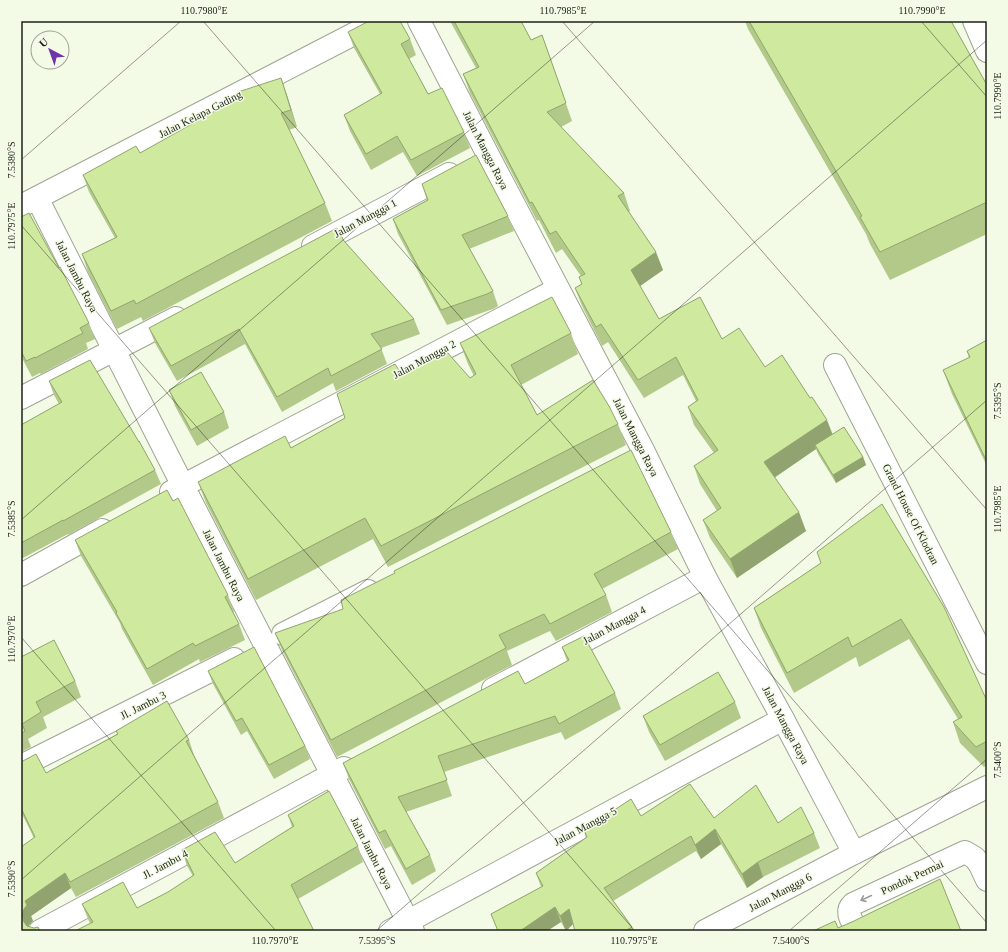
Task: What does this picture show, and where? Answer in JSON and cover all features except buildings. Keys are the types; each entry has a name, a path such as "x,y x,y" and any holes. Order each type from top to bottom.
{"street":[{"name":"Jalan Kelapa Gading","path":"29,202 379,21"},
{"name":"Jalan Mangga Raya","path":"419,21 476,160 558,289 636,454 783,719 854,853"},
{"path":"974,21 987,51"},
{"name":"Jalan Mangga 1","path":"298,254 476,160"},
{"name":"Jalan Jambu Raya","path":"29,202 114,350 332,774 404,928"},
{"name":"Jalan Mangga 2","path":"156,500 558,289"},
{"path":"21,398 192,310"},
{"name":"Grand House Of Klodran","path":"835,365 987,663"},
{"path":"21,575 116,523"},
{"name":"Jalan Mangga 4","path":"473,700 705,577"},
{"name":"Jl. Jambu 3","path":"21,766 384,583"},
{"name":"Jalan Mangga 5","path":"404,928 783,719"},
{"path":"332,774 360,760"},
{"name":"Jl. Jambu 4","path":"40,931 332,774"},
{"name":"Jalan Mangga 6","path":"706,931 854,853 987,787"},
{"name":"Pondok Permai","path":"857,931 848,913 853,904 965,852 976,858 987,880"}]}
